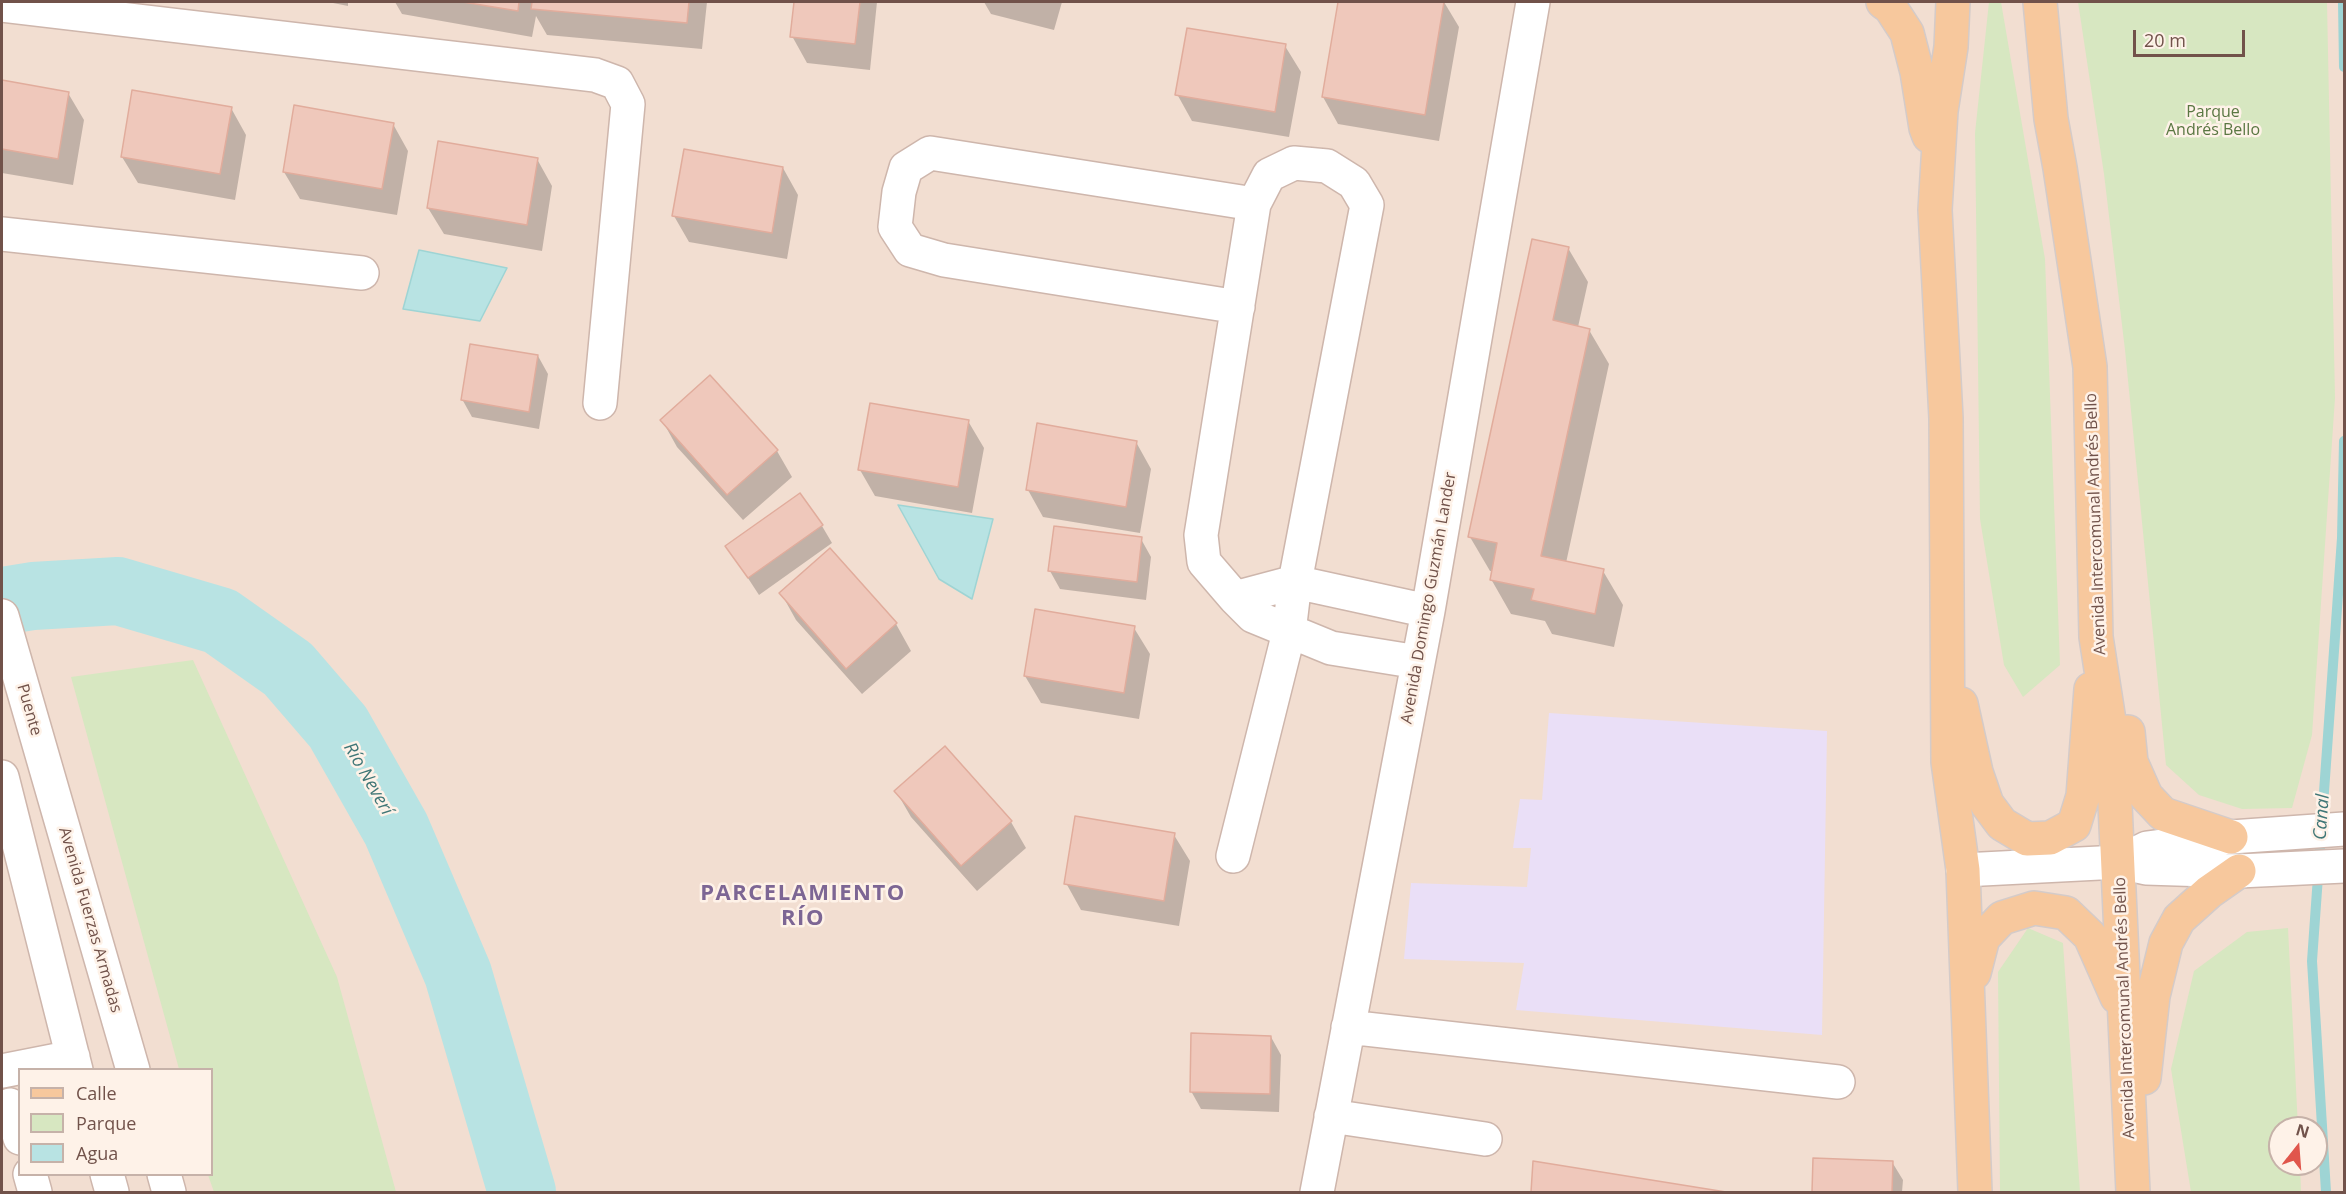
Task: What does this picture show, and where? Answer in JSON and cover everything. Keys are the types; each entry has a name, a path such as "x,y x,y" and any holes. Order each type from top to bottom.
{"main road":[{"path":"1883,2 1890,7 1907,33 1917,72 1926,128 1937,153"},
{"path":"1953,2 1951,47 1937,153 1935,210 1946,418 1948,762 1963,870 1966,1001 1975,1192"},
{"name":"Avenida Intercomunal Andrés Bello","path":"2040,2 2050,119 2060,168 2090,367 2096,637 2112,740 2133,1192"},
{"path":"1947,629 1967,735 1987,804 2002,824 2027,838 2050,838 2074,825 2083,796 2096,637"},
{"path":"2096,637 2116,664 2126,708 2132,762 2146,796 2163,814 2230,837"},
{"path":"2129,1102 2144,1080 2153,996 2166,943 2179,919 2209,892 2239,871"},
{"path":"1966,1001 1983,939 2002,918 2034,908 2066,913 2090,936 2126,1018"}],"street":[{"name":"Avenida Domingo Guzmán Lander","path":"1317,1192 1428,611 1533,2"},
{"path":"2,5 595,75 617,83 628,104 600,403"},
{"path":"1238,307 944,260 910,250 895,227 898,192 906,168 930,153 1254,204"},
{"path":"1233,856 1289,632 1295,582 1367,205 1354,183 1327,166 1294,163 1269,175 1254,204 1201,535 1204,562 1253,616 1289,632 1331,648 1418,662"},
{"path":"2,234 362,273"},
{"path":"1235,598 1295,582 1428,611"},
{"name":"Puente","path":"2,616 46,770"},
{"name":"Avenida Fuerzas Armadas","path":"46,770 132,1068"},
{"path":"4,786 74,1064 33,1068"},
{"path":"2119,862 2147,848 2278,832 2344,829"},
{"path":"1963,870 2119,862 2146,868 2239,871 2344,866"},
{"path":"1348,1027 1839,1082"},
{"path":"2,1071 18,1069"},
{"path":"10,1105 18,1131"},
{"path":"1331,1116 1485,1139"},
{"path":"31,1176 35,1192"},
{"path":"108,1176 112,1192"},
{"path":"165,1176 169,1192"}],"shaded area":[{"path":"2,2 2344,2 2344,1192 2,1192"},
{"path":"1549,713 1827,731 1822,1035 1516,1010 1524,963 1404,959 1411,883 1527,887 1531,848 1513,848 1520,799 1542,800"}],"green space":[{"path":"1989,2 2001,2 2045,259 2060,665 2023,697 2004,665 1980,519 1975,133"},
{"name":"Parque Andrés Bello","path":"2078,2 2327,2 2335,398 2312,735 2292,808 2242,809 2199,795 2166,765 2125,350 2104,174"},
{"path":"193,660 337,977 396,1192 214,1192 208,1176 213,1176 213,1068 179,1068 71,677"},
{"path":"2028,928 2063,943 2080,1192 2000,1192 1998,972"},
{"path":"2288,928 2297,1116 2268,1116 2268,1176 2300,1176 2301,1192 2191,1192 2171,1069 2194,971 2247,932"}],"water":[{"path":"419,250 507,268 480,321 403,309"},
{"path":"898,505 993,519 972,599 939,579"}],"building":[{"path":"463,2 519,2 518,11"},
{"path":"532,2 689,2 687,23 531,9"},
{"path":"794,2 860,2 855,44 790,37"},
{"path":"1338,2 1444,2 1425,115 1322,97"},
{"path":"1187,28 1286,44 1275,112 1175,95"},
{"path":"2,80 69,92 58,159 2,149"},
{"path":"132,90 232,107 220,174 121,157"},
{"path":"294,105 394,123 382,189 283,172"},
{"path":"438,141 538,158 527,225 427,208"},
{"path":"684,149 783,167 772,233 672,216"},
{"path":"1532,239 1569,247 1553,320 1590,329 1541,556 1604,569 1595,614 1531,600 1534,589 1490,580 1497,543 1468,537"},
{"path":"470,344 538,355 529,412 461,400"},
{"path":"710,375 778,450 727,495 660,420"},
{"path":"870,403 969,420 958,487 858,470"},
{"path":"1037,423 1137,441 1126,507 1026,490"},
{"path":"800,493 823,525 748,578 725,546"},
{"path":"1054,526 1142,537 1137,582 1048,571"},
{"path":"830,548 897,623 846,669 779,593"},
{"path":"1035,609 1135,626 1124,693 1024,676"},
{"path":"945,746 1012,821 961,866 894,791"},
{"path":"1075,816 1175,833 1164,901 1064,884"},
{"path":"1191,1033 1271,1036 1270,1094 1190,1092"},
{"path":"1813,1158 1893,1161 1892,1192 1812,1192"},
{"path":"1533,1161 1726,1192 1531,1192"}],"waterway":[{"name":"Canal","path":"2343,2 2344,67"},
{"name":"Canal","path":"2326,1192 2312,961 2342,538 2344,441"},
{"name":"Río Neverí","path":"2,601 33,596 118,591 220,621 288,669 338,727 396,829 458,974 522,1192"}],"district":[{"name":"PARCELAMIENTO RÍO","path":"803,906"}]}
